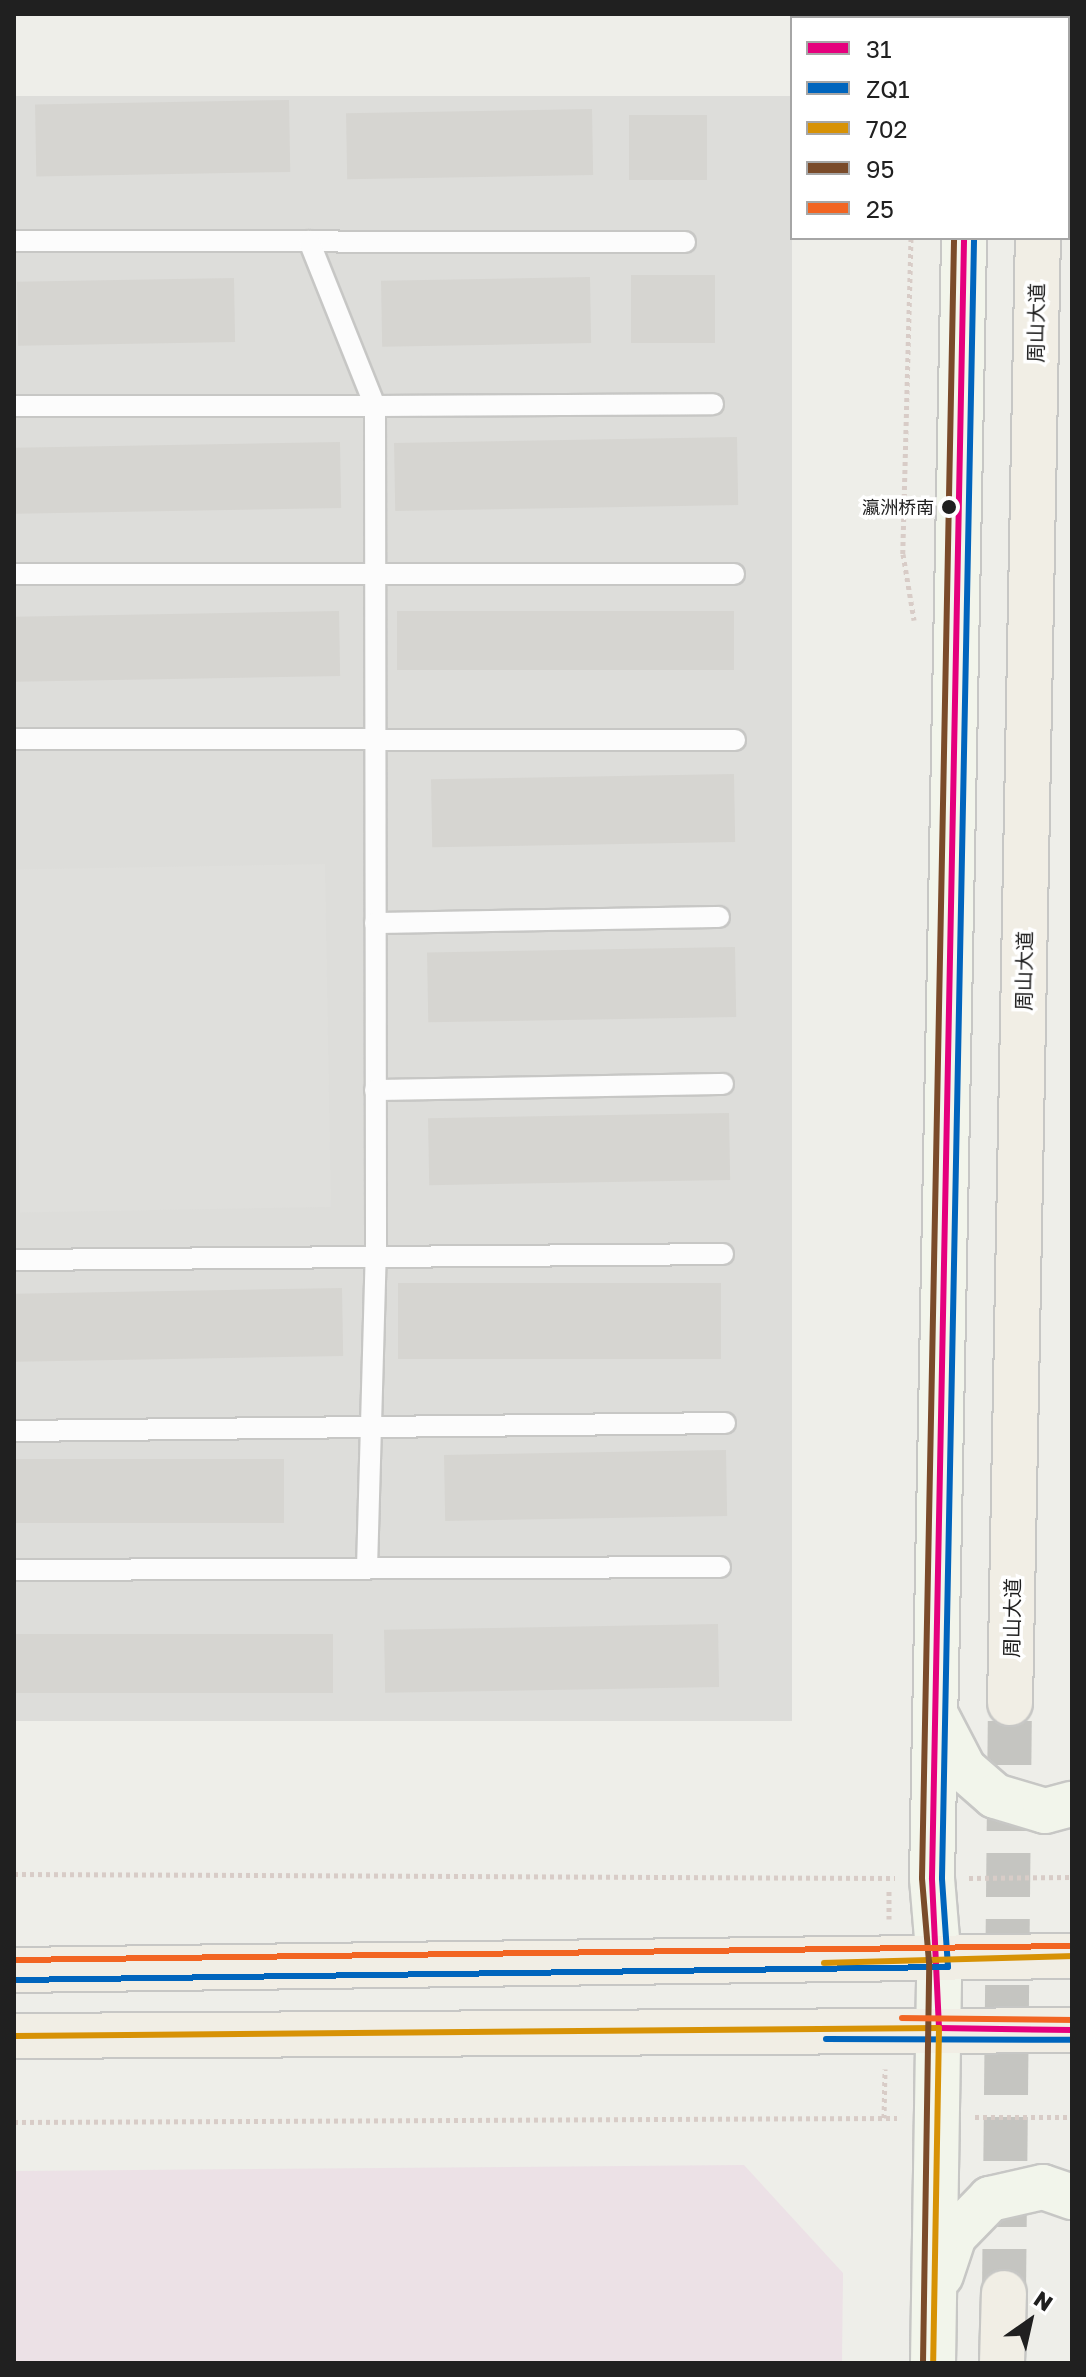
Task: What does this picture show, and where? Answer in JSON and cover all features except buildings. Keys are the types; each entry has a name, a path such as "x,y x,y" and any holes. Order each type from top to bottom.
{"main road":[{"path":"933,2363 939,1962 932,1878 964,240"},
{"name":"周山大道","path":"1010,1703 1038,240"},
{"path":"935,1713 964,1769 995,1796 1045,1811 1072,1804"},
{"path":"14,1970 939,1962 1072,1956"},
{"path":"14,2036 939,2028 1072,2030"},
{"path":"934,2292 954,2236 990,2199 1043,2187 1072,2197"},
{"path":"1002,2363 1004,2293"}],"lane":[{"path":"14,241 685,242"},
{"path":"309,241 375,406 375,1257 367,1569"},
{"path":"14,406 713,404"},
{"path":"14,574 734,574"},
{"path":"14,739 735,740"},
{"path":"375,923 719,917"},
{"path":"375,1090 723,1084"},
{"path":"14,1260 723,1254"},
{"path":"14,1431 725,1423"},
{"path":"14,1570 720,1567"}],"path":[{"path":"14,1874 1072,1877"},
{"path":"14,2122 1072,2117"}],"shaded area":[{"path":"14,96 790,96 792,1721 14,1721"},
{"path":"325,864 331,1207 20,1212 14,869"},
{"path":"744,2165 843,2273 842,2363 14,2363 14,2171"}],"tunnel":[{"path":"1004,2293 1010,1703"}],"transit line":[{"name":"95","path":"923,2363 929,1962 922,1878 954,240"},
{"name":"31","path":"939,2028 932,1878 964,240"},
{"name":"ZQ1","path":"14,1980 948,1967 942,1878 974,240"},
{"name":"25","path":"14,1960 1072,1946"},
{"name":"702","path":"824,1963 1072,1956"},
{"name":"25","path":"902,2018 1072,2020"},
{"name":"31","path":"939,2028 1072,2030"},
{"name":"702","path":"14,2036 939,2028 933,2363"},
{"name":"ZQ1","path":"826,2039 1072,2040"}],"place":[{"name":"瀛洲桥南","path":"949,507"}]}
